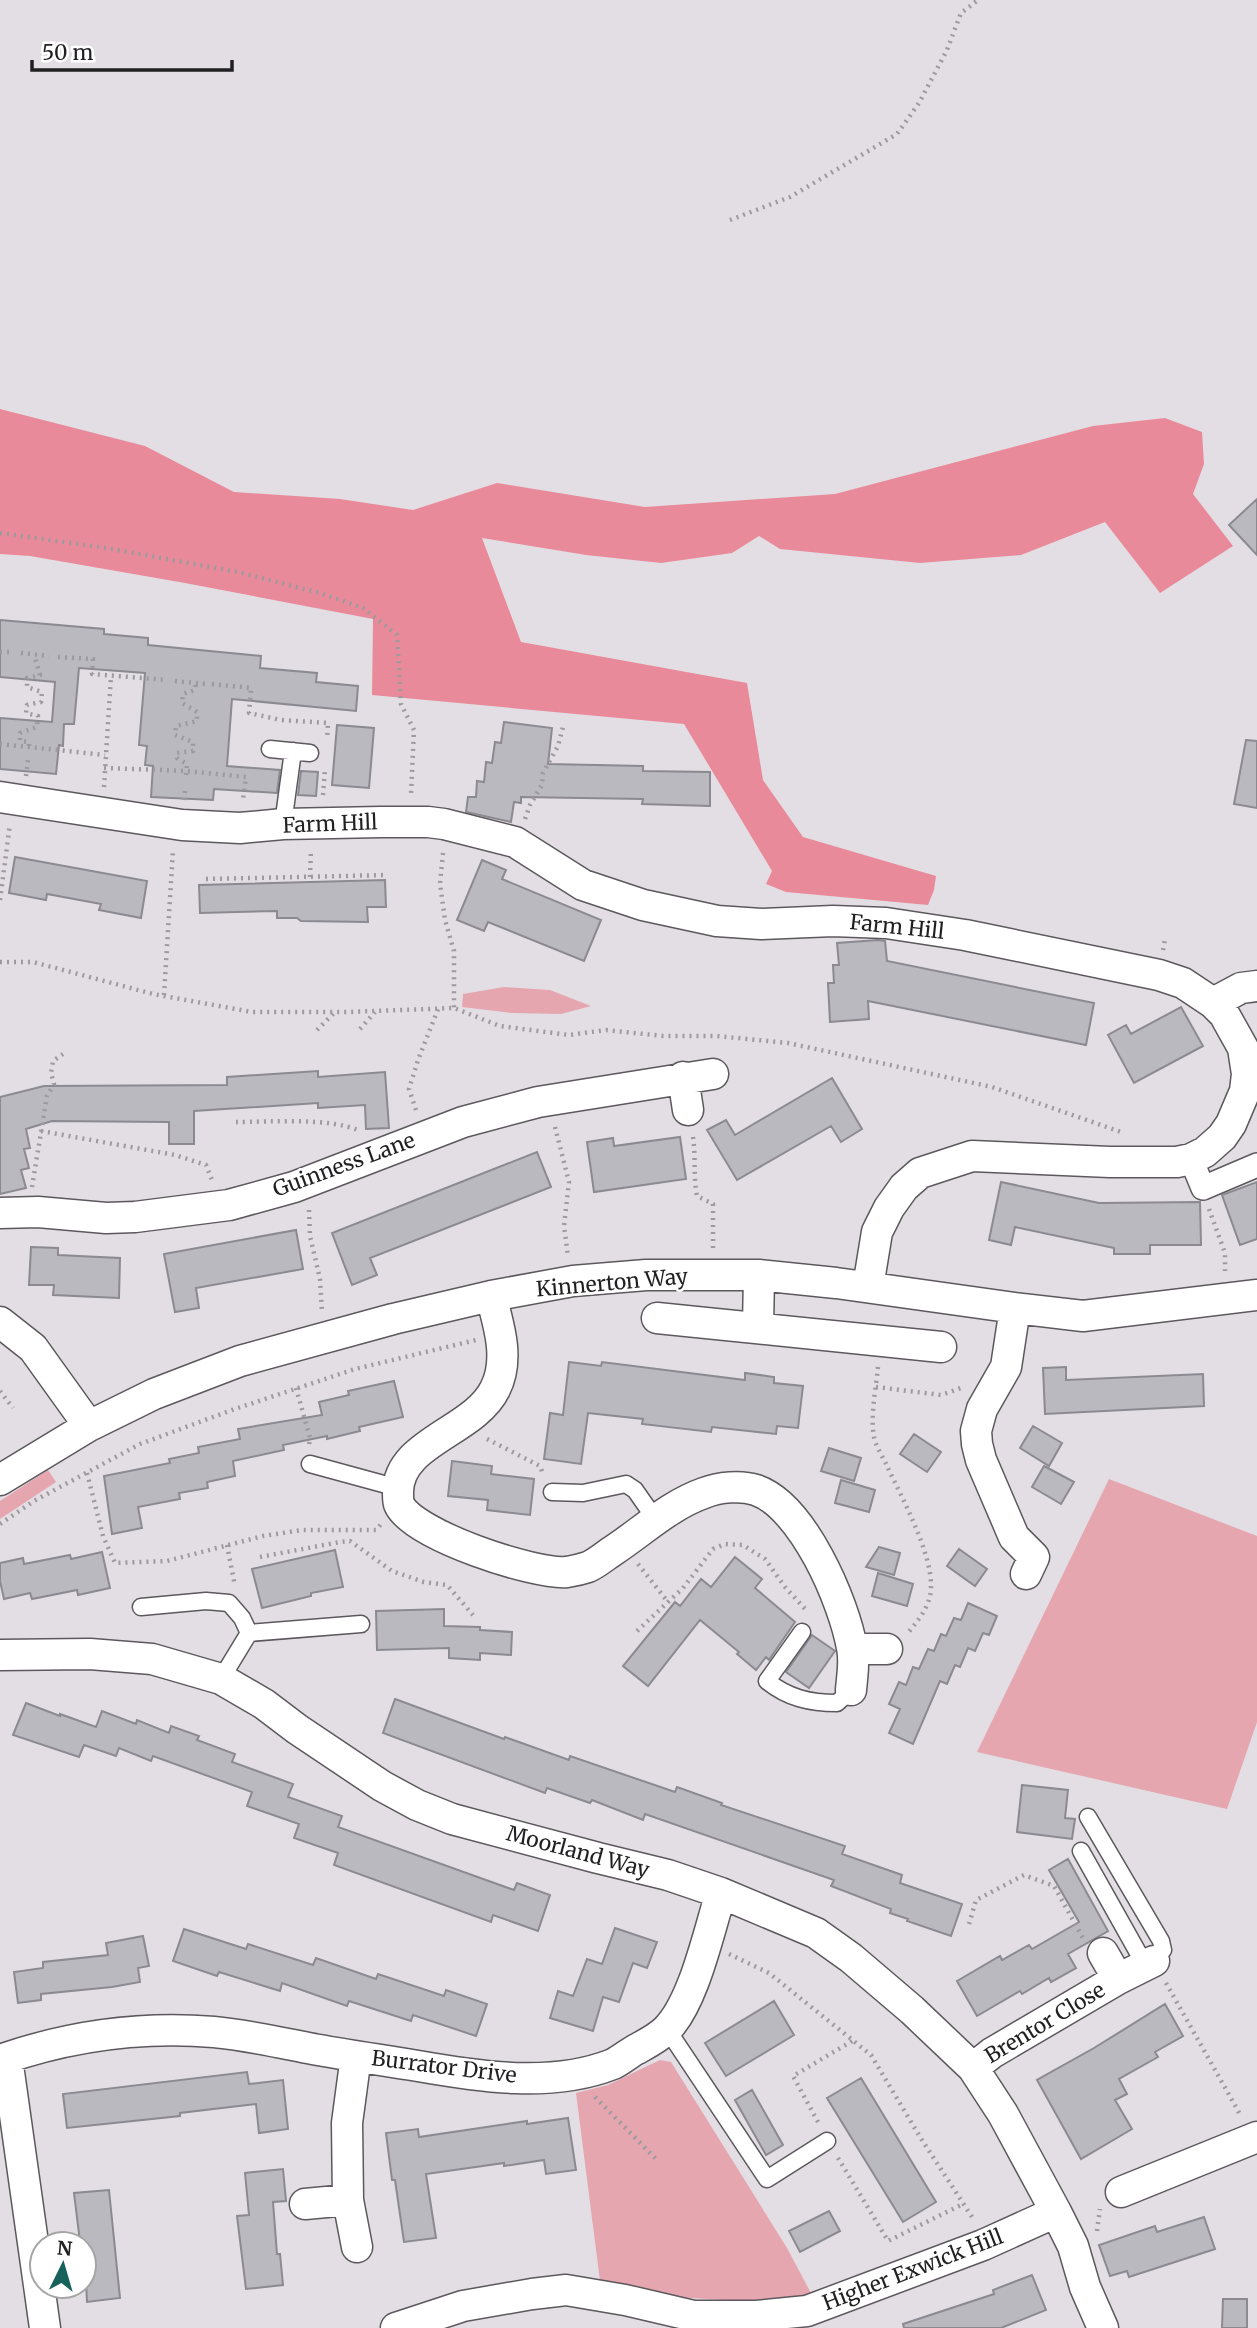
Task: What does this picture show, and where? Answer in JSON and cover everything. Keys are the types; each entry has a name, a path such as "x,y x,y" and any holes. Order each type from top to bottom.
{"street":[{"name":"Farm Hill","path":"7,798 180,811 240,828 282,824 444,824 515,842 583,886 643,905 717,921 761,924 862,922 965,934 1159,975 1182,983 1224,1013 1243,1048 1247,1074 1245,1091 1222,1138 1205,1152 1177,1162 972,1156 920,1173 904,1187 877,1232 868,1287"},
{"path":"1213,1003 1241,988 1257,986"},
{"name":"Guinness Lane","path":"0,1213 38,1212 106,1218 135,1217 229,1205 294,1187 463,1122 549,1101 713,1074"},
{"path":"683,1077 688,1110"},
{"path":"1191,1159 1203,1188 1257,1166"},
{"name":"Kinnerton Way","path":"0,1480 89,1426 154,1394 240,1361 324,1337 491,1296 573,1281 646,1275 759,1275 1083,1316 1257,1296"},
{"path":"758,1327 759,1275"},
{"path":"491,1296 501,1334 502,1357 496,1388 487,1403 410,1460 402,1470 398,1503 405,1512 419,1523 464,1547 572,1581 676,1506 715,1489 755,1489 788,1511 817,1553 830,1578 853,1649 851,1690"},
{"path":"1014,1308 1006,1367 982,1409 976,1432 977,1444 981,1460 1014,1537 1039,1560"},
{"path":"657,1318 941,1347"},
{"path":"0,1322 33,1348 89,1426"},
{"path":"853,1649 887,1649"},
{"name":"Moorland Way","path":"0,1655 90,1654 152,1659 220,1679 264,1704 382,1786 417,1805 452,1818 668,1875 721,1892 816,1933 851,1958 912,2010 973,2068 1003,2114 1056,2212 1073,2246 1085,2287 1103,2328"},
{"name":"Burrator Drive","path":"4,2059 101,2034 213,2032 485,2076 545,2078 572,2073 614,2063 667,2029 688,1995 721,1892"},
{"name":"Brentor Close","path":"1103,1953 1118,1979"},
{"name":"Brentor Close","path":"973,2068 992,2053 1150,1963"},
{"name":"Burrator Drive","path":"356,2056 347,2123 348,2200 357,2247"},
{"path":"4,2059 45,2328"},
{"path":"1121,2192 1257,2137"},
{"path":"305,2204 348,2200"},
{"name":"Higher Exwick Hill","path":"396,2328 463,2306 566,2290 694,2316 756,2322 807,2311 983,2245 1056,2212"}],"lane":[{"path":"270,749 310,753"},
{"path":"282,824 293,751"},
{"path":"310,1464 398,1488"},
{"path":"552,1492 583,1493 626,1484 635,1490 656,1520"},
{"path":"141,1607 206,1601 229,1603 242,1618 249,1633"},
{"path":"249,1633 361,1624"},
{"path":"802,1632 767,1681 779,1691 812,1702 837,1703 851,1690"},
{"path":"220,1679 249,1633"},
{"path":"1081,1851 1150,1963 1163,1950 1161,1941 1088,1817"},
{"path":"667,2029 767,2179 827,2141"}],"path":[{"path":"730,220 790,197 897,134 919,103 947,50 961,13 978,0"},
{"path":"0,533 106,548 238,572 320,593 363,608 397,635 401,704 414,730 411,797"},
{"path":"0,652 11,652"},
{"path":"21,653 49,656"},
{"path":"28,747 29,742 20,741 20,733 37,727 38,716 26,713 27,705 41,702 42,692 27,687 27,678 40,675 34,655"},
{"path":"58,657 93,659 92,674 167,680"},
{"path":"103,795 111,676"},
{"path":"175,681 205,684"},
{"path":"186,773 187,764 177,758 177,753 193,751 193,742 175,735 176,726 197,721 197,712 182,703 183,694 195,690 196,683"},
{"path":"212,684 251,688 248,713 281,720 328,723"},
{"path":"515,842 530,805 542,785 543,773 558,746 563,727"},
{"path":"0,744 105,755"},
{"path":"27,769 28,761"},
{"path":"104,768 246,777 242,804"},
{"path":"164,995 180,811 185,790"},
{"path":"0,900 7,798"},
{"path":"444,824 440,883 445,920 454,951 454,1008"},
{"path":"310,877 311,863"},
{"path":"206,879 388,875"},
{"path":"0,962 33,962 164,995 252,1012 454,1008 500,1026 569,1035 606,1030 789,1043 992,1087 1129,1135"},
{"path":"418,1115 409,1089 438,1009"},
{"path":"360,1029 375,1011"},
{"path":"317,1030 335,1012"},
{"path":"32,1187 47,1096 54,1084 52,1061 63,1054"},
{"path":"549,1101 569,1182 564,1226 573,1281"},
{"path":"688,1110 696,1155 696,1196 713,1204 713,1275"},
{"path":"236,1122 303,1121 352,1128 385,1136 395,1146"},
{"path":"41,1131 175,1155 206,1165 213,1181"},
{"path":"308,1181 310,1236 320,1279 324,1337"},
{"path":"1203,1188 1225,1253 1225,1277"},
{"path":"0,1524 34,1501 139,1444 355,1369 501,1334"},
{"path":"881,1340 873,1418 874,1438 916,1526 929,1569 931,1587 928,1602 918,1622 906,1636 887,1649"},
{"path":"876,1387 941,1395 1002,1374"},
{"path":"296,1388 310,1438 306,1463 310,1464"},
{"path":"0,1391 13,1408"},
{"path":"463,1423 472,1431 540,1466 552,1492"},
{"path":"87,1473 103,1536 115,1563 167,1561 263,1536 289,1532 376,1530"},
{"path":"260,1557 350,1541 361,1529"},
{"path":"350,1541 392,1571 447,1585 473,1615"},
{"path":"624,1543 651,1584 668,1602"},
{"path":"637,1631 683,1588 713,1549 725,1544 744,1545 765,1559 785,1587 810,1614"},
{"path":"969,1924 976,1900 1024,1875 1054,1886 1089,1950 1103,1953"},
{"path":"706,1943 769,1973 853,2040 871,2055 963,2204 888,2241 827,2141 793,2076 853,2040"},
{"path":"1150,1963 1228,2096"},
{"path":"572,2073 657,2160"},
{"path":"1073,2246 1093,2236 1099,2229 1100,2203 1121,2192"}],"shaded area":[{"path":"0,409 145,446 234,492 340,499 413,510 497,483 645,507 835,494 1093,426 1165,418 1202,432 1204,464 1193,494 1233,546 1160,593 1105,522 1021,555 920,563 780,549 759,536 732,553 661,563 586,555 482,538 521,642 747,683 763,780 803,837 936,876 928,905 786,892 766,884 772,871 684,724 372,695 373,619 185,583 30,556 0,554"},
{"path":"504,987 550,990 591,1006 561,1014 512,1013 462,1007 463,994"},
{"path":"48,1470 56,1482 0,1519 0,1501"},
{"path":"1109,1479 1257,1536 1257,1722 1227,1809 977,1752"},
{"path":"660,2060 671,2062 787,2248 812,2295 756,2302 675,2297 600,2281 576,2093 608,2085"}],"building":[{"path":"1257,499 1257,555 1229,525"},
{"path":"0,620 104,629 104,634 148,638 148,645 261,656 260,668 317,673 316,682 358,686 356,711 232,699 227,766 280,770 277,793 214,789 213,800 151,797 153,766 145,765 147,746 139,745 145,673 79,668 74,724 64,724 63,746 59,745 56,774 0,769 0,718 52,722 55,682 0,677"},
{"path":"504,722 552,728 548,764 643,766 643,771 710,772 710,806 642,804 643,799 521,797 521,803 514,802 511,822 466,812 468,797 476,797 477,781 484,782 486,762 492,763 495,742 501,743"},
{"path":"337,725 374,728 369,788 332,785"},
{"path":"1246,740 1257,741 1257,808 1234,804"},
{"path":"301,771 318,772 316,796 298,795"},
{"path":"15,857 147,881 141,918 99,910 101,904 47,894 46,900 9,893"},
{"path":"482,860 506,870 502,879 601,920 584,961 488,922 484,931 457,920"},
{"path":"385,880 386,907 367,907 368,922 301,921 297,918 277,918 277,911 200,913 199,885"},
{"path":"885,941 887,961 1094,1003 1086,1045 868,1001 869,1019 830,1022 828,983 834,983 833,965 839,965 837,943"},
{"path":"1181,1007 1203,1046 1134,1083 1108,1035 1126,1025 1131,1034"},
{"path":"318,1071 318,1077 385,1072 389,1128 366,1129 365,1105 318,1108 318,1103 194,1111 194,1144 169,1144 169,1122 52,1121 26,1129 30,1148 24,1149 29,1168 21,1170 26,1188 0,1194 0,1097 44,1086 227,1085 227,1077"},
{"path":"832,1078 862,1129 841,1142 831,1126 737,1180 707,1130 726,1120 735,1135"},
{"path":"680,1137 686,1179 594,1192 587,1142 613,1138 614,1146"},
{"path":"537,1152 551,1187 370,1258 377,1275 352,1285 332,1233"},
{"path":"1001,1182 1099,1203 1200,1202 1201,1245 1150,1245 1150,1254 1114,1254 1114,1248 1015,1227 1011,1245 989,1240"},
{"path":"1257,1182 1257,1239 1240,1245 1222,1195"},
{"path":"296,1230 303,1269 196,1288 199,1308 175,1312 164,1254"},
{"path":"31,1247 58,1248 58,1255 120,1258 119,1298 53,1295 54,1285 29,1285"},
{"path":"569,1362 601,1366 602,1362 745,1380 745,1373 774,1377 774,1383 803,1386 798,1428 777,1426 776,1434 712,1427 711,1432 642,1424 643,1419 588,1413 581,1464 544,1459 550,1413 563,1415"},
{"path":"1066,1367 1066,1380 1203,1374 1204,1406 1045,1414 1043,1368"},
{"path":"394,1381 403,1417 359,1427 360,1431 327,1439 327,1436 283,1445 284,1450 233,1461 235,1476 207,1482 208,1488 179,1493 180,1499 138,1507 142,1528 112,1534 104,1476 170,1463 169,1459 199,1453 198,1447 240,1439 238,1429 322,1415 319,1402 349,1395 348,1391"},
{"path":"1033,1426 1062,1443 1049,1466 1020,1448"},
{"path":"914,1434 941,1452 927,1472 900,1454"},
{"path":"829,1448 861,1458 854,1481 821,1471"},
{"path":"452,1461 492,1466 491,1474 534,1479 530,1515 487,1510 488,1500 448,1496"},
{"path":"1044,1466 1074,1482 1061,1504 1032,1487"},
{"path":"841,1480 875,1490 869,1512 835,1503"},
{"path":"879,1547 900,1553 894,1575 866,1567"},
{"path":"959,1549 987,1569 975,1586 947,1566"},
{"path":"335,1550 343,1587 311,1593 311,1596 262,1608 252,1569"},
{"path":"102,1552 110,1588 78,1595 77,1590 32,1599 30,1593 4,1599 0,1563 23,1558 24,1564 70,1555 71,1559"},
{"path":"735,1557 762,1579 755,1588 795,1622 769,1660 766,1657 756,1670 737,1654 739,1652 700,1620 648,1686 623,1666 675,1602 680,1606 701,1579 711,1587"},
{"path":"878,1573 913,1584 907,1606 872,1596"},
{"path":"968,1603 997,1616 989,1635 983,1633 975,1651 968,1648 960,1667 955,1665 947,1684 940,1681 913,1744 889,1733 900,1709 889,1704 899,1682 906,1685 913,1667 919,1669 928,1649 934,1651 941,1634 946,1636 954,1618 961,1620"},
{"path":"444,1609 444,1626 480,1627 480,1630 512,1632 511,1655 480,1653 480,1660 449,1658 449,1648 377,1650 376,1611"},
{"path":"812,1635 835,1651 809,1688 786,1672"},
{"path":"395,1699 504,1739 505,1737 569,1760 570,1756 675,1792 677,1787 722,1803 721,1805 845,1846 842,1854 902,1875 900,1883 962,1904 951,1936 907,1921 908,1919 890,1913 891,1909 831,1886 834,1880 645,1814 643,1820 592,1800 590,1803 547,1788 545,1793 383,1733"},
{"path":"26,1703 96,1727 102,1711 136,1724 137,1720 169,1733 171,1726 199,1736 197,1740 235,1754 232,1762 293,1784 288,1797 342,1816 338,1827 514,1890 517,1883 550,1895 538,1931 493,1915 491,1922 334,1865 338,1853 294,1838 299,1824 247,1806 252,1792 153,1756 151,1761 119,1748 116,1756 84,1745 79,1757 13,1735"},
{"path":"1022,1785 1068,1790 1065,1818 1075,1819 1072,1839 1017,1832"},
{"path":"1068,1859 1108,1931 1068,1954 1076,1968 1051,1982 1049,1978 1022,1994 1020,1991 977,2016 957,1981 1000,1956 1002,1960 1029,1945 1032,1949 1079,1922 1049,1870"},
{"path":"615,1928 657,1942 647,1968 633,1963 619,2002 603,1997 593,2031 550,2018 558,1991 573,1996 587,1959 602,1964"},
{"path":"184,1929 246,1949 248,1944 313,1965 316,1958 376,1979 378,1974 444,1996 446,1990 487,2004 476,2036 413,2015 411,2021 349,2001 347,2006 282,1983 280,1991 219,1972 217,1976 173,1961"},
{"path":"143,1936 149,1966 138,1968 140,1982 41,1994 41,2000 18,2003 14,1972 43,1968 43,1962 108,1955 106,1943"},
{"path":"774,2001 794,2035 726,2076 705,2043"},
{"path":"1165,2004 1183,2036 1155,2052 1158,2057 1119,2079 1127,2094 1115,2100 1132,2129 1081,2159 1037,2080"},
{"path":"247,2072 249,2084 283,2080 288,2129 259,2133 256,2104 180,2113 180,2116 67,2128 63,2094"},
{"path":"861,2078 936,2202 903,2222 827,2098"},
{"path":"752,2090 783,2145 766,2155 735,2100"},
{"path":"568,2118 576,2170 546,2174 544,2160 426,2174 436,2238 404,2242 386,2133 418,2129 419,2137 527,2121 527,2124"},
{"path":"283,2169 286,2201 273,2202 277,2254 280,2254 283,2285 246,2289 237,2216 249,2215 245,2173"},
{"path":"109,2190 120,2298 87,2302 98,2300 98,2230 79,2230 74,2193"},
{"path":"829,2211 840,2231 800,2252 789,2231"},
{"path":"1204,2217 1215,2249 1129,2277 1127,2271 1110,2276 1099,2245 1155,2226 1157,2232"},
{"path":"1032,2275 1046,2310 1001,2328 904,2328 903,2324 994,2294 993,2290"},
{"path":"1223,2299 1247,2299 1247,2328 1222,2328"}]}
